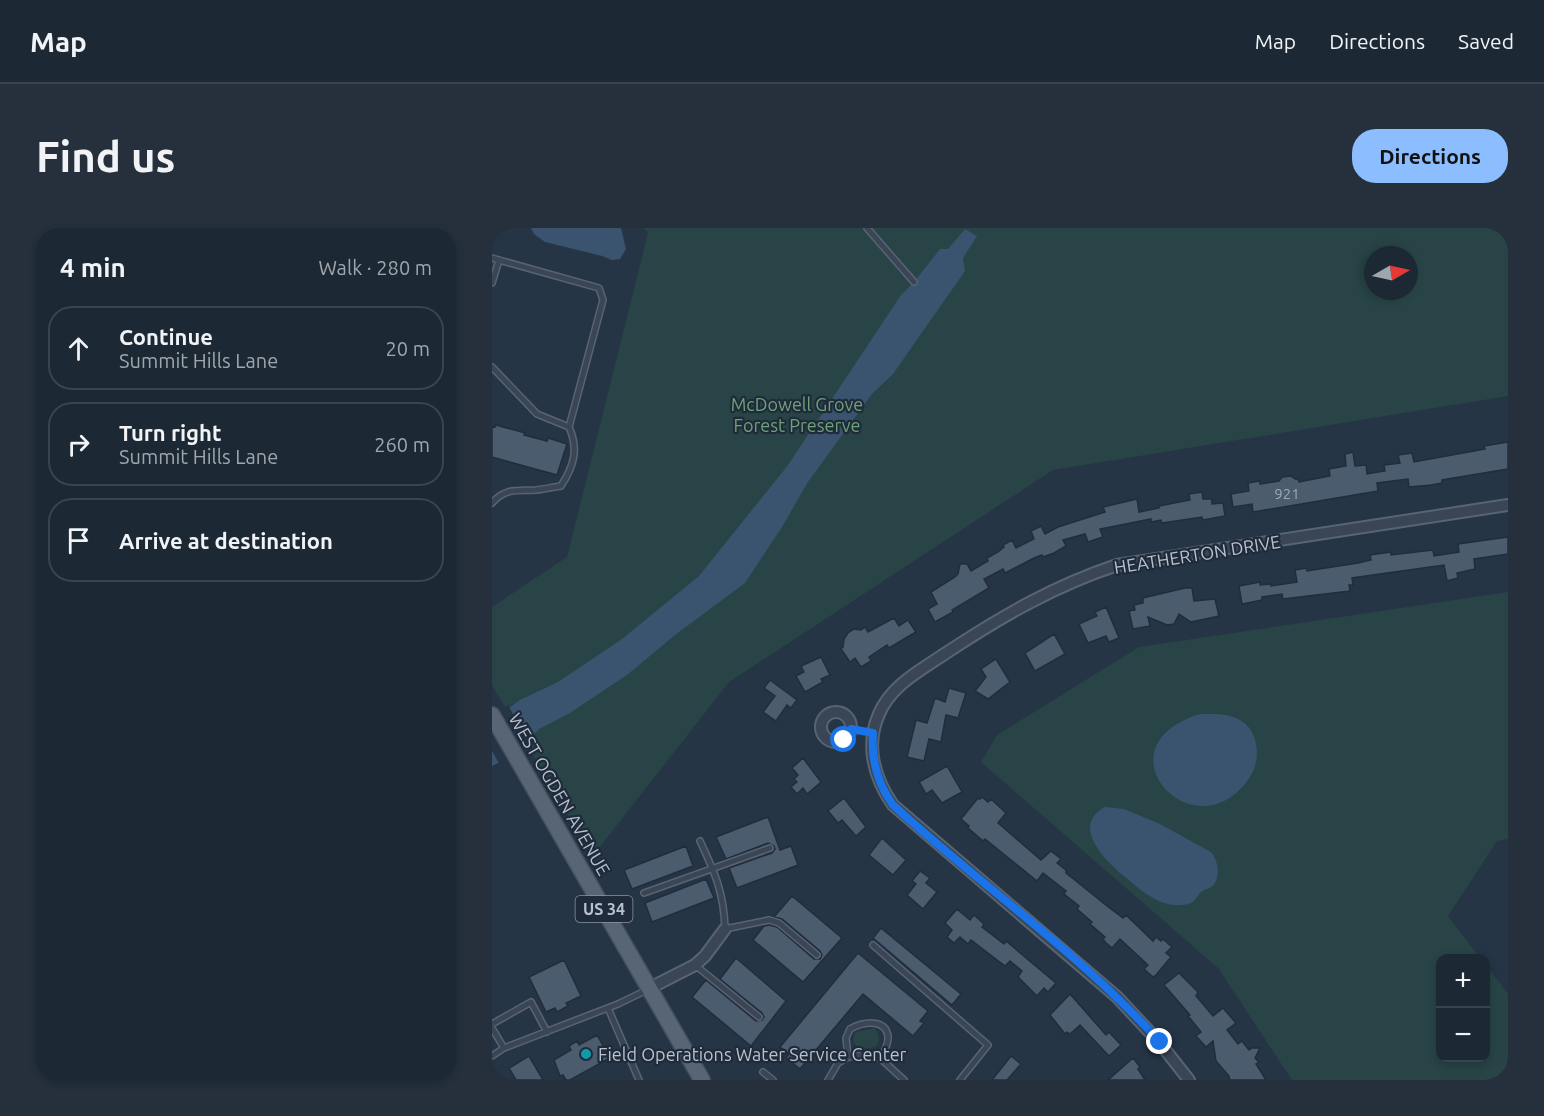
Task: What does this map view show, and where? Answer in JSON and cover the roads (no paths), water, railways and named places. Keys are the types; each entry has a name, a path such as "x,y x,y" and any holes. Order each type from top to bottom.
{"main road":[{"name":"WEST OGDEN AVENUE","path":"492,715 702,1080"}],"street":[{"name":"HEATHERTON DRIVE","path":"873,733 879,714 889,696 904,681 991,623 1083,576 1117,565 1508,505"},
{"path":"851,729 873,733 874,765 881,786 893,805 1110,990 1160,1042 1190,1080"},
{"path":"650,988 695,965 705,956 725,929"}],"lane":[{"path":"867,228 914,282"},
{"path":"492,283 495,259 599,288 603,300 569,427 574,440 574,454 568,476 561,486 534,490 518,489 499,495 492,503"},
{"path":"492,367 537,414 569,427"},
{"path":"700,841 724,902 725,929 770,920 779,923 817,956"},
{"path":"644,893 770,848"},
{"path":"873,945 988,1045 960,1080"},
{"path":"695,965 759,1017"},
{"path":"492,1056 504,1048 608,1008 650,988"},
{"path":"504,1048 492,1026 531,1002 547,1032"},
{"path":"608,1008 639,1080"},
{"path":"848,1057 846,1038 850,1029 860,1024 875,1023 884,1027 888,1035 887,1045 881,1059"},
{"path":"828,1080 838,1063 848,1057 864,1055 881,1059 904,1080"},
{"path":"763,1072 773,1080"}],"water":[{"path":"531,228 621,228 626,249 620,259 612,260 545,242 534,234"},
{"path":"965,229 977,236 963,258 965,271 893,374 872,394 808,482 745,583 675,635 627,675 570,713 539,729 513,756 492,766 492,721 520,700 558,682 622,639 699,576 788,465 901,295 940,249 948,249"},
{"path":"1200,714 1227,715 1244,722 1254,736 1257,753 1254,770 1250,777 1228,799 1204,806 1182,801 1165,788 1155,770 1155,749 1169,730"},
{"path":"1105,807 1124,809 1160,824 1211,852 1218,867 1214,885 1202,891 1191,903 1181,905 1163,903 1147,894 1117,870 1095,844 1090,824 1095,815"}],"place":[{"name":"Field Operations Water Service Center","path":"586,1054"}],"park label":[{"name":"McDowell Grove Forest Preserve","path":"797,414"}]}
